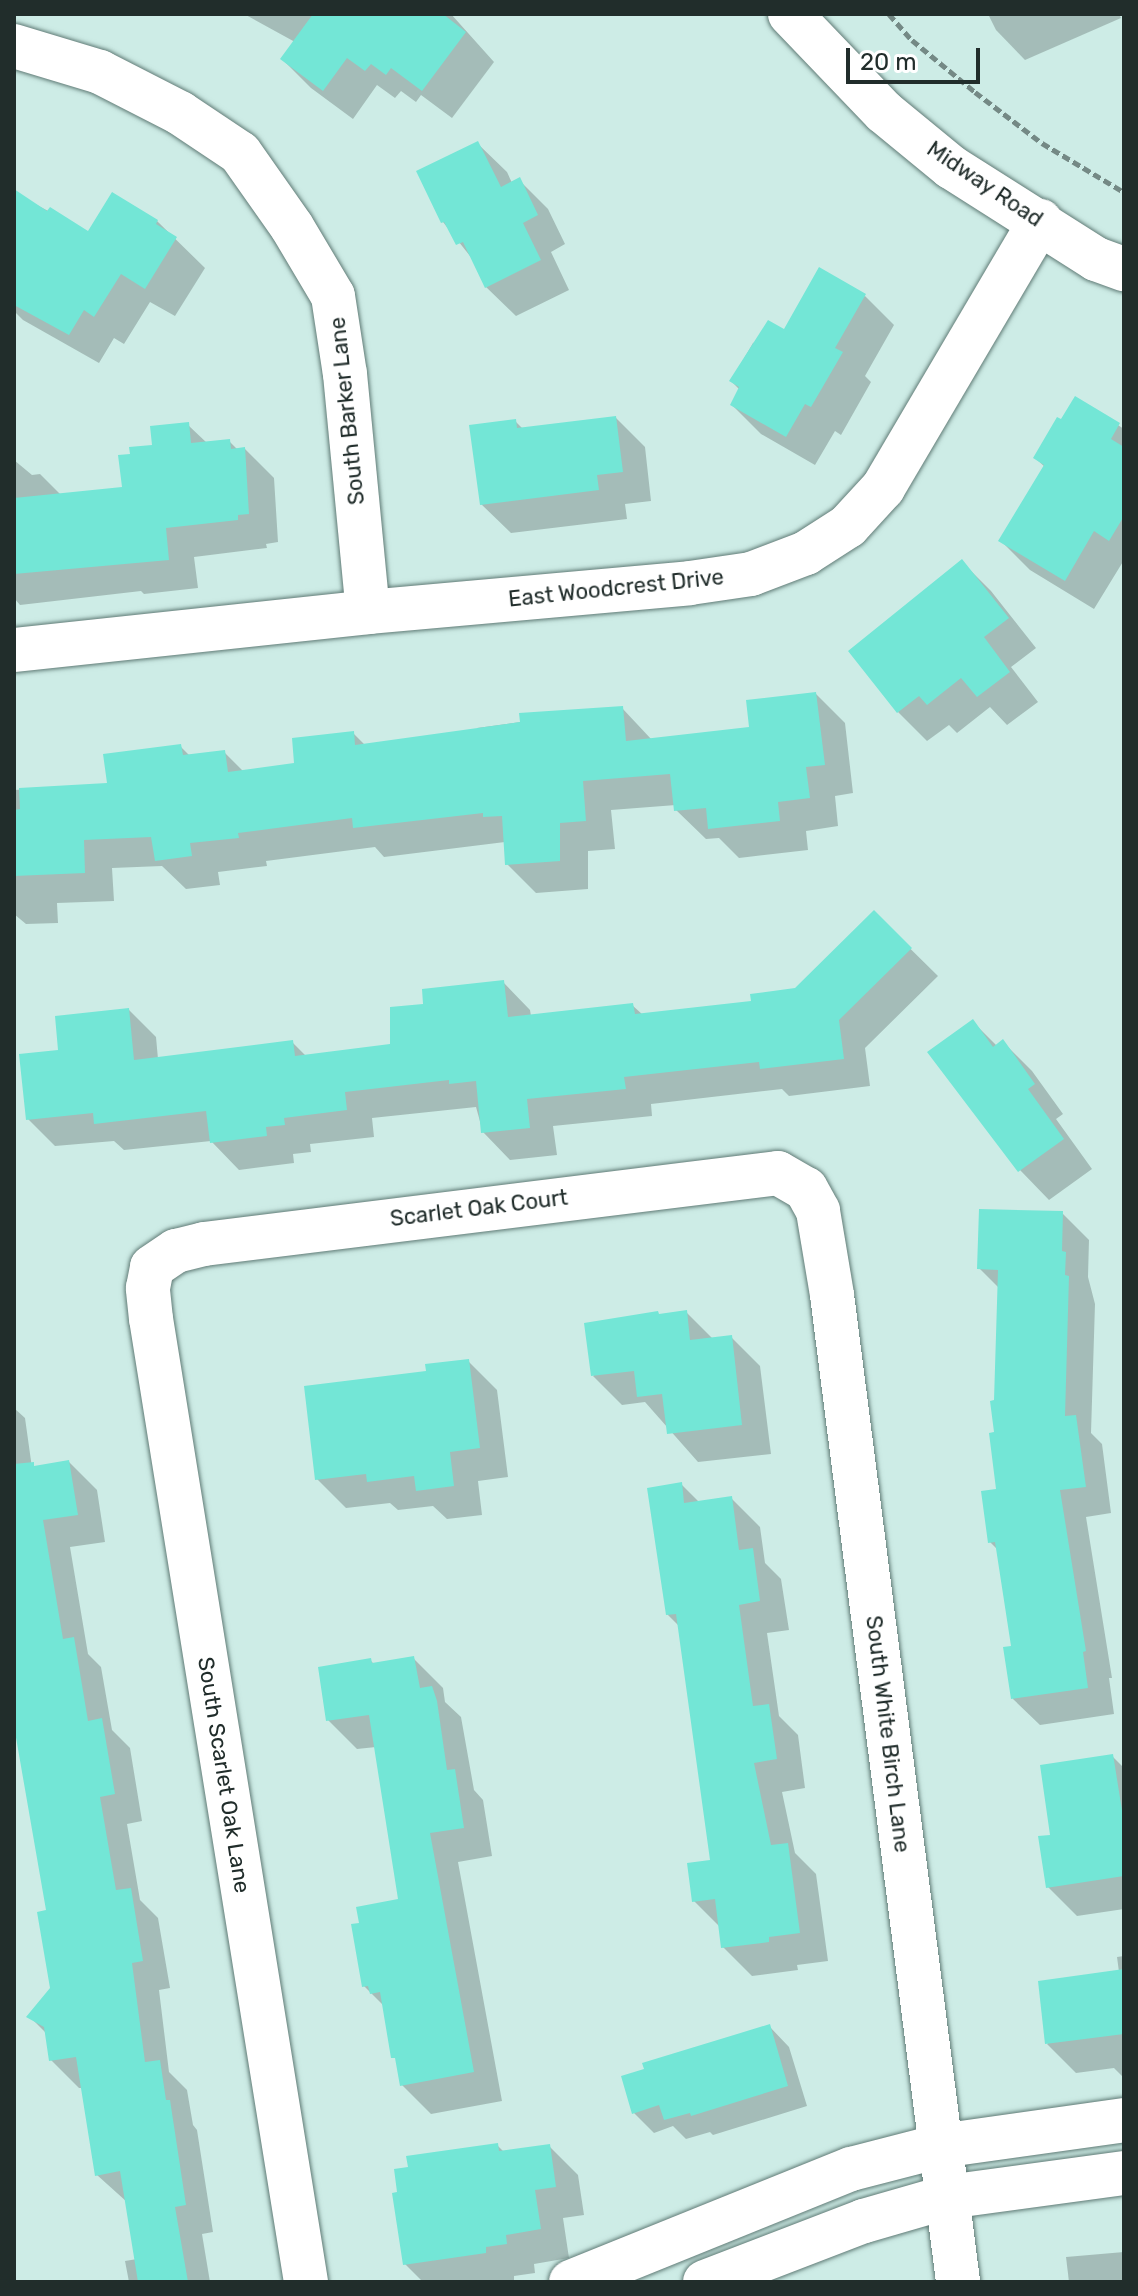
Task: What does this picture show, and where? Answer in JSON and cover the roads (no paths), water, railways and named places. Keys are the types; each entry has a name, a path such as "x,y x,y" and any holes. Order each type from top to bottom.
{"street":[{"name":"Midway Road","path":"790,14 884,112 951,167 1096,259 1124,269"},
{"name":"South Barker Lane","path":"14,46 100,72 180,113 240,153 292,227 333,296 345,374 368,612"},
{"name":"East Woodcrest Drive","path":"14,650 368,612 690,583 751,574 806,553 848,526 883,488 1040,221"},
{"name":"Scarlet Oak Court","path":"152,1267 176,1251 204,1244 748,1174 778,1173 806,1189"},
{"name":"South White Birch Lane","path":"806,1189 818,1211 832,1295 958,2282"},
{"name":"South Scarlet Oak Lane","path":"152,1267 148,1288 151,1319 306,2282"},
{"path":"571,2282 851,2169 940,2146 1124,2120"},
{"path":"705,2282 864,2221 947,2197 1124,2173"}]}
